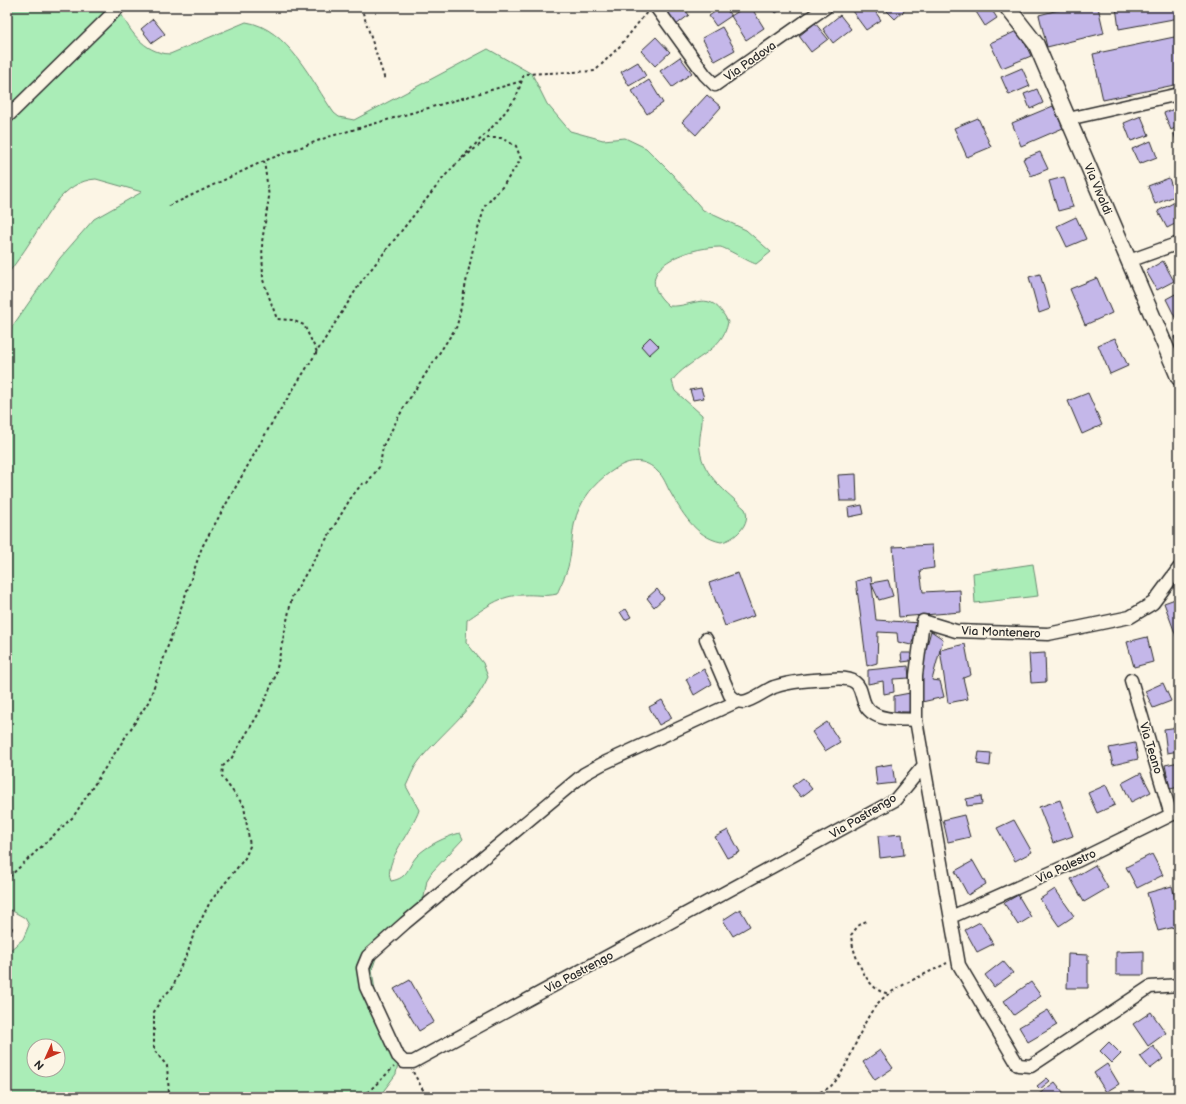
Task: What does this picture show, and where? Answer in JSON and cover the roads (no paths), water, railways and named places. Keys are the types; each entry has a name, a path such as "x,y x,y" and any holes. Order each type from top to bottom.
{"street":[{"path":"7,117 118,7"},
{"name":"Via Padova","path":"656,7 705,75 715,85 826,7"},
{"name":"Via Vivaldi","path":"1007,7 1036,44 1179,378"},
{"path":"1068,119 1179,94"},
{"path":"1129,261 1179,243"},
{"name":"Via Montenero","path":"924,765 916,720 916,674 923,621 956,631 1048,634 1130,617 1153,603 1179,568"},
{"path":"706,639 730,695 738,701 744,702 773,688 792,682 833,678 849,679 856,681 859,685 866,703 873,713 884,717 916,720"},
{"name":"Via Teano","path":"1131,680 1175,813"},
{"name":"Via Pastrengo","path":"738,701 602,764 584,774 411,918 368,956 363,968 366,987 398,1056 410,1063 895,800 924,765"},
{"path":"924,765 958,961 1018,1065 1031,1066 1150,987 1179,985"},
{"name":"Via Palestro","path":"951,917 1078,861 1175,813"}]}
